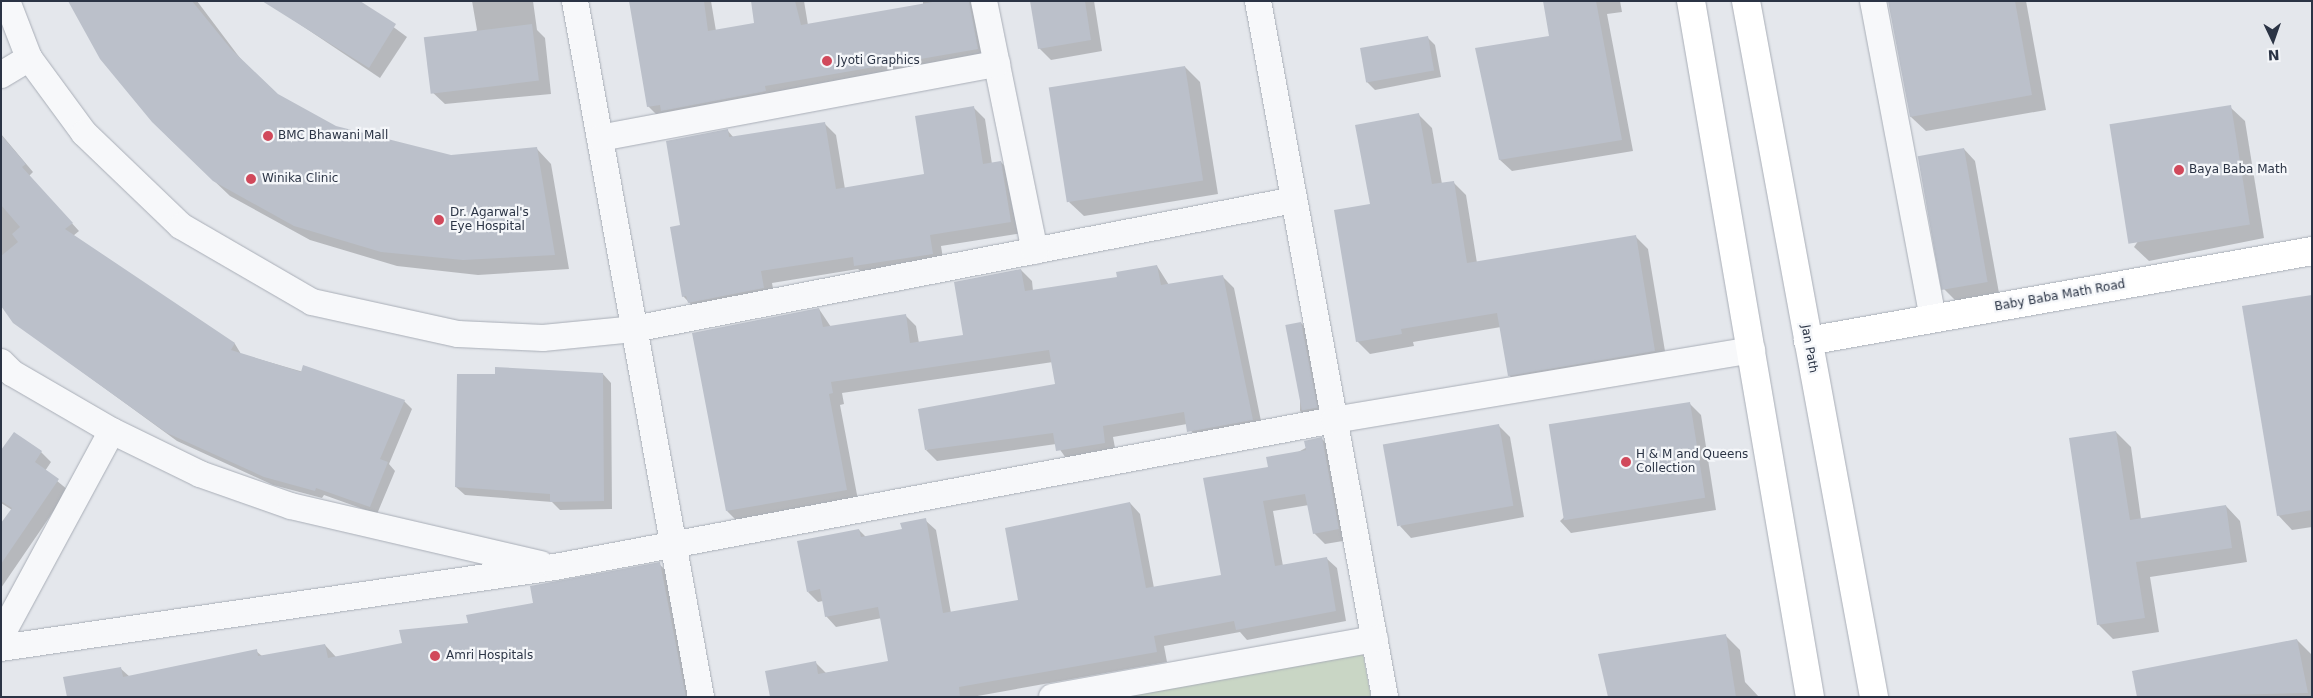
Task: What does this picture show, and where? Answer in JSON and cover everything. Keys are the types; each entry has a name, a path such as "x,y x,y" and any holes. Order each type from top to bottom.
{"main road":[{"path":"1690,1 1752,350 1810,697"},
{"name":"Jan Path","path":"1746,1 1874,697"},
{"name":"Baby Baba Math Road","path":"1808,341 2312,251"}],"street":[{"path":"7,1 30,58 84,133 181,226 312,302 458,334 543,338 634,329 1294,200"},
{"path":"575,1 701,697"},
{"path":"984,1 1034,251"},
{"path":"1258,1 1385,697"},
{"path":"1873,1 1933,318"},
{"path":"1,75 30,58"},
{"path":"600,138 997,64"},
{"path":"1,648 555,567 673,543 1334,420 1752,350"},
{"path":"5,374 112,431 200,474 291,506 555,567"},
{"path":"1,636 112,431"},
{"path":"1052,697 1101,692 1374,639"}],"green space":[{"path":"1363,654 1371,697 1115,697"}],"building":[{"name":"BMC Bhawani Mall","path":"68,1 192,1 231,49 278,94 336,126 451,155 537,147 555,255 463,260 381,252 294,226 213,181 152,122 100,59"},
{"path":"262,1 360,1 396,24 369,68"},
{"path":"629,1 704,1 708,31 754,23 751,1 795,1 801,25 938,1 969,1 978,49 765,86 766,91 661,111 660,105 647,107"},
{"path":"1030,1 1085,1 1091,40 1038,49"},
{"path":"1543,1 1596,1 1622,140 1499,160 1475,48 1549,36"},
{"path":"1888,1 2015,1 2032,95 1910,117"},
{"path":"532,24 539,81 431,94 424,37"},
{"path":"1428,36 1434,70 1366,82 1360,48"},
{"path":"1185,66 1203,181 1067,202 1049,88"},
{"name":"Baya Baba Math","path":"2231,105 2250,225 2128,244 2110,124"},
{"path":"974,106 983,164 1001,161 1011,222 930,235 933,254 854,266 853,257 761,271 764,288 688,303 686,296 682,297 670,227 680,225 666,141 728,129 729,137 825,122 836,189 924,174 915,116"},
{"path":"1419,113 1432,184 1454,181 1467,263 1636,235 1655,351 1508,376 1497,313 1401,329 1402,334 1356,342 1334,210 1370,204 1355,125"},
{"path":"1,135 26,164 22,167 73,223 65,229 235,343 231,350 301,372 303,365 405,400 380,459 388,462 370,507 316,488 315,491 264,477 167,433 13,323 1,306 1,256 18,242 12,234 20,227 1,205"},
{"path":"1964,148 1988,282 1941,290 1918,156"},
{"path":"1157,265 1161,285 1223,275 1253,420 1187,432 1184,412 1103,426 1105,443 1056,451 1053,433 925,450 918,409 1055,384 1049,350 831,382 833,393 829,394 847,490 726,511 692,333 819,308 823,327 906,314 910,343 963,335 954,282 1021,269 1025,291 1117,277 1116,272"},
{"path":"2312,295 2312,510 2277,516 2242,306"},
{"path":"1301,322 1318,407 1302,410 1285,325"},
{"path":"495,367 603,373 604,501 550,502 550,494 455,487 457,374 495,374"},
{"name":"H & M and Queens Collection","path":"1690,402 1705,498 1564,520 1549,424"},
{"path":"1499,424 1513,506 1397,526 1383,444"},
{"path":"2116,431 2130,520 2226,505 2232,548 2136,562 2145,618 2097,625 2069,438"},
{"path":"14,432 42,451 35,462 59,479 1,564 1,523 12,508 1,501 1,450"},
{"path":"1322,437 1339,529 1313,534 1305,494 1263,501 1275,566 1327,557 1336,611 1236,630 1234,621 1154,636 1157,652 959,687 960,697 770,697 765,671 816,661 818,674 888,661 878,607 825,617 820,589 807,592 797,541 859,529 861,537 902,529 900,523 926,518 943,613 1018,600 1005,528 1130,502 1146,588 1221,575 1203,478 1268,467 1266,457 1306,450 1304,441"},
{"path":"660,562 686,697 67,697 63,677 121,667 123,677 257,649 258,656 325,644 328,658 402,643 399,630 468,623 466,615 533,603 530,586"},
{"path":"1726,634 1736,697 1608,697 1598,654"},
{"path":"2297,639 2308,693 2137,697 2132,671"}],"place":[{"name":"Jyoti Graphics","path":"827,61"},
{"name":"BMC Bhawani Mall","path":"268,136"},
{"name":"Baya Baba Math","path":"2179,170"},
{"name":"Winika Clinic","path":"251,179"},
{"name":"Dr. Agarwal's Eye Hospital","path":"439,220"},
{"name":"H & M and Queens Collection","path":"1626,462"},
{"name":"Amri Hospitals","path":"435,656"}]}
